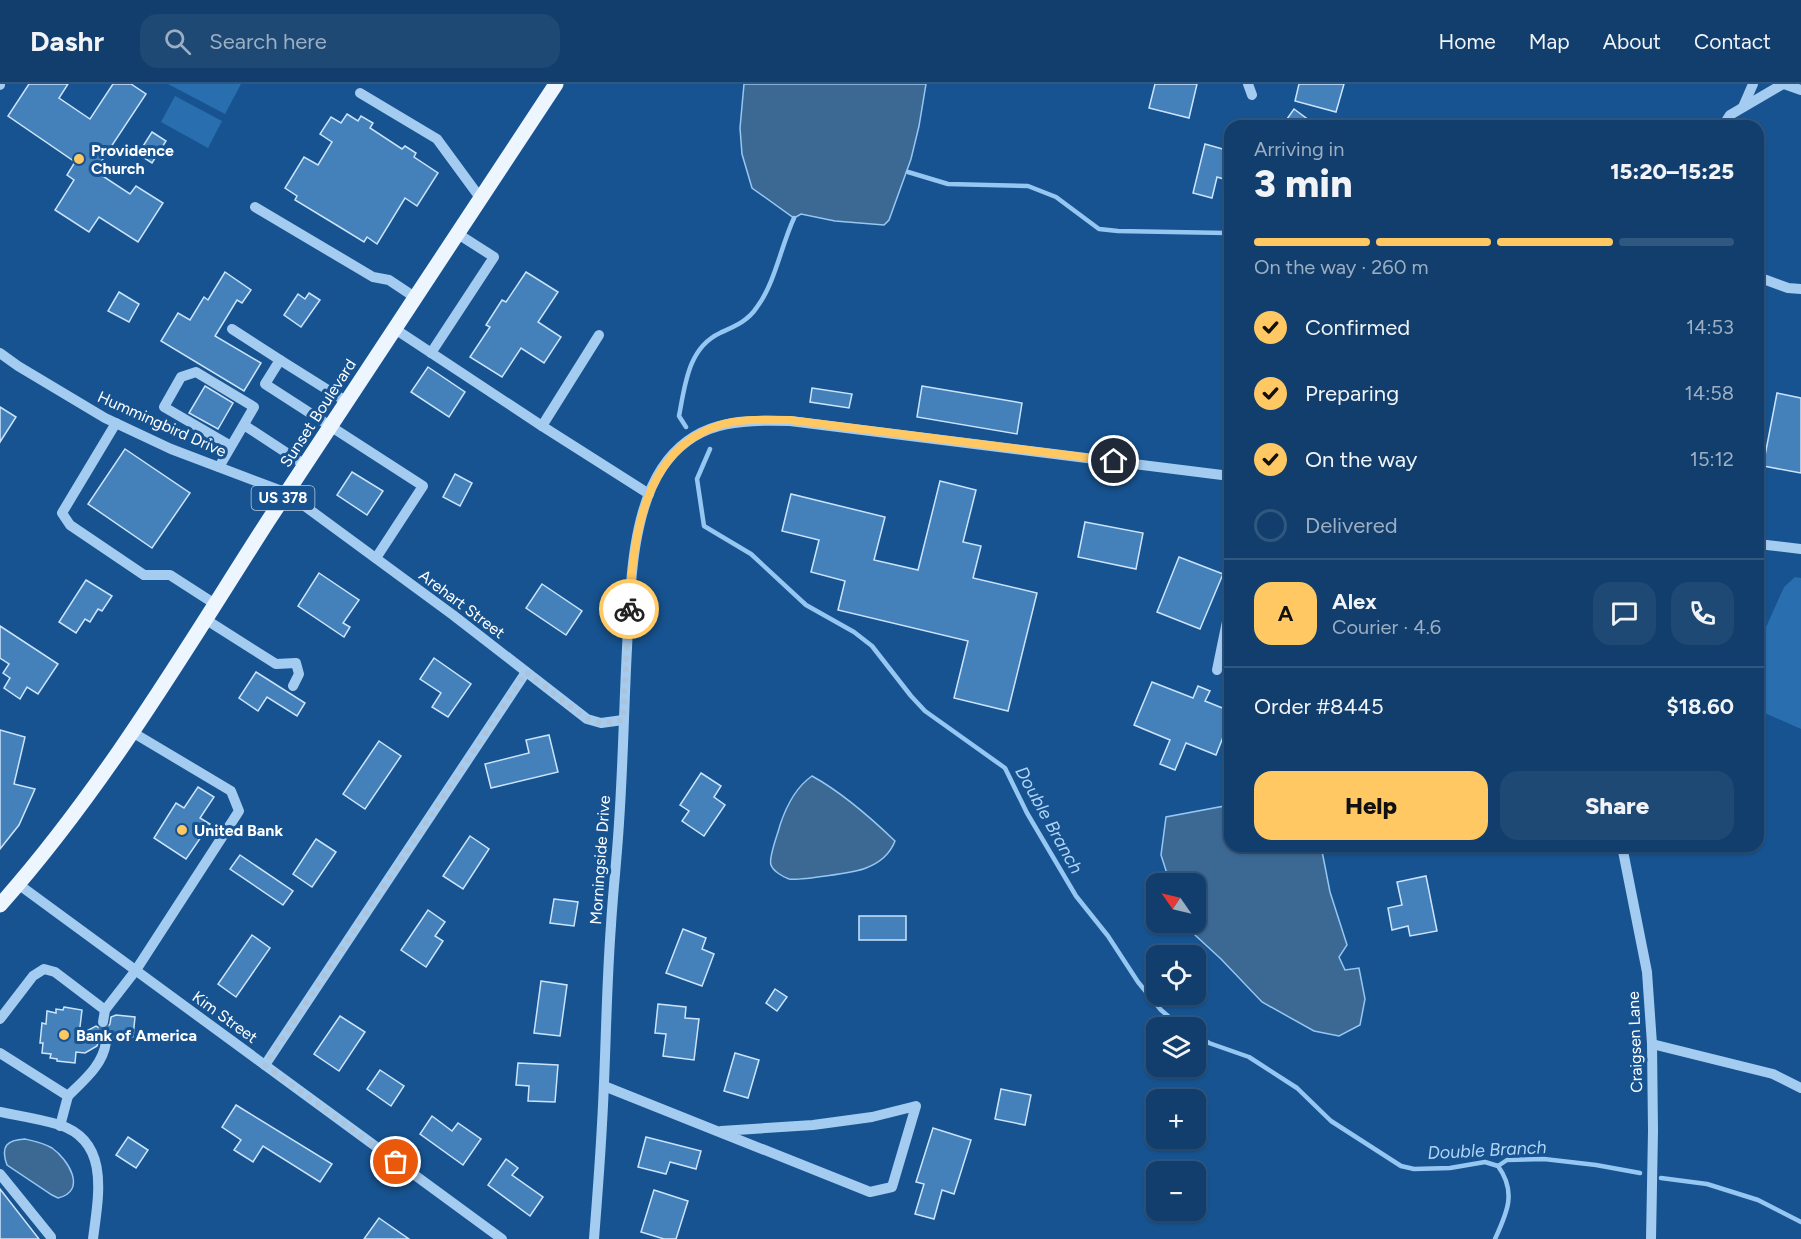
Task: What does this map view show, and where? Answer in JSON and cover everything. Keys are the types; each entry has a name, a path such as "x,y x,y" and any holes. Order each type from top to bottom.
{"main road":[{"name":"Sunset Boulevard","path":"2,901 18,884 116,758 305,465 556,84"}],"street":[{"path":"1743,107 1753,84"},
{"path":"1727,120 1730,115 1784,84 1801,90"},
{"path":"360,93 437,139 481,199"},
{"path":"255,207 373,277 389,280 416,298"},
{"path":"431,353 494,257 458,234"},
{"path":"1764,279 1801,290"},
{"path":"232,329 347,402"},
{"path":"395,329 542,426 651,490"},
{"path":"542,426 599,334"},
{"name":"Hummingbird Drive","path":"0,353 18,366 116,423 171,448 287,493"},
{"path":"280,360 265,384 423,486 376,558"},
{"path":"219,467 254,407 196,372 181,377 164,407 231,446"},
{"name":"Morningside Drive","path":"594,1239 604,1086 610,924 619,824 631,586 640,523 651,490 664,465 696,436 717,426 746,420 790,420 1224,475"},
{"path":"116,423 62,513 70,525 144,575 170,575 215,604"},
{"path":"244,425 305,465"},
{"name":"Arehart Street","path":"287,493 587,719 601,723 623,720"},
{"path":"1764,545 1801,549"},
{"path":"205,619 276,664 296,663 299,674 292,686"},
{"path":"1217,669 1224,636"},
{"path":"265,1065 526,672"},
{"path":"0,1018 33,976 45,969 55,972 104,1016 239,811 231,791 132,732"},
{"name":"Craigsen Lane","path":"1623,852 1647,972 1652,1044 1651,1239"},
{"name":"Kim Street","path":"18,884 502,1239"},
{"path":"60,1126 68,1096 89,1075 104,1055 106,1042"},
{"path":"1652,1044 1773,1074 1801,1088"},
{"path":"0,1053 68,1096"},
{"path":"604,1086 870,1192 892,1187 916,1106 872,1117 813,1125 721,1131"},
{"path":"0,1112 60,1126 73,1131 88,1144 95,1156 99,1195 93,1239"},
{"path":"0,1174 51,1239"}],"shaded area":[{"path":"168,84 241,84 225,114"},
{"path":"744,84 926,84 911,159 889,220 884,225 835,221 801,214 794,218 752,188 742,154 740,128"},
{"path":"175,96 222,121 208,148 161,122"},
{"path":"1795,577 1801,578 1801,729 1764,713 1764,632 1784,587"},
{"path":"812,776 856,806 895,841 880,861 861,870 794,879 781,875 774,869 770,862 782,818 796,792"},
{"path":"1224,806 1224,852 1322,852 1330,892 1347,945 1339,957 1345,970 1359,968 1365,999 1360,1025 1339,1036 1314,1031 1262,1002 1193,933 1206,933 1206,873 1167,873 1161,855 1166,817"},
{"path":"25,1139 49,1146 64,1159 74,1182 67,1194 58,1198 7,1165 4,1153 7,1145"}],"building":[{"name":"Providence Church","path":"29,84 68,84 59,98 90,119 113,84 131,84 146,94 95,171 130,194 136,186 163,203 138,242 99,217 89,232 55,210 74,180 67,175 75,162 8,116"},
{"path":"1155,84 1197,84 1189,118 1149,108"},
{"path":"1299,84 1344,84 1336,112 1295,101"},
{"path":"1294,109 1309,120 1286,120"},
{"path":"347,114 358,121 361,116 373,123 370,128 402,149 405,146 416,153 414,157 438,173 417,206 405,198 377,244 367,237 364,242 295,200 297,196 285,188 304,157 318,165 332,142 320,134 331,117 341,123"},
{"path":"152,132 166,141 152,163 138,154"},
{"path":"1205,144 1224,149 1224,179 1217,177 1212,198 1193,193"},
{"path":"225,272 251,290 242,303 237,300 215,336 261,363 244,391 161,341 178,313 190,320 204,297 208,300"},
{"path":"526,272 558,292 538,322 561,337 544,363 521,348 502,377 470,357 490,327 486,325 502,300 506,302"},
{"path":"119,292 139,304 129,322 108,311"},
{"path":"309,293 320,300 301,327 284,315 298,294 305,299"},
{"path":"428,367 465,392 449,417 411,392"},
{"path":"205,386 233,403 218,429 189,413"},
{"path":"922,386 1022,403 1017,434 917,417"},
{"path":"812,388 852,394 849,408 810,402"},
{"path":"1777,393 1801,398 1801,473 1764,466"},
{"path":"0,407 16,417 0,442"},
{"path":"125,449 190,493 152,548 88,504"},
{"path":"352,472 383,491 367,515 337,495"},
{"path":"455,474 472,483 460,506 443,497"},
{"path":"940,481 976,490 963,542 981,546 973,578 1037,593 1008,711 954,698 968,641 838,610 845,581 811,572 819,540 782,531 791,494 885,517 874,560 918,570"},
{"path":"1085,522 1143,533 1136,569 1078,557"},
{"path":"1179,557 1223,574 1200,629 1157,612"},
{"path":"319,573 359,600 343,623 350,627 344,637 298,606"},
{"path":"86,580 112,596 102,611 98,609 90,622 85,619 76,633 59,622"},
{"path":"542,584 582,611 566,635 526,608"},
{"path":"0,626 58,664 38,694 27,687 20,699 4,688 10,678 3,673 9,664 0,658"},
{"path":"434,658 471,684 448,717 432,707 441,693 420,679"},
{"path":"256,672 305,703 297,716 267,697 258,711 239,698"},
{"path":"1152,682 1193,698 1198,686 1210,691 1205,701 1224,709 1224,734 1216,755 1186,743 1175,770 1160,764 1170,740 1134,725"},
{"path":"0,730 25,737 14,784 35,789 19,825 0,849"},
{"path":"549,735 558,772 491,788 485,764 529,753 526,740"},
{"path":"379,741 401,756 365,809 343,794"},
{"path":"701,773 721,786 714,797 725,805 704,836 682,821 689,811 680,805"},
{"path":"198,787 214,797 200,818 210,824 186,859 154,838 176,803 184,808"},
{"path":"470,836 489,849 463,889 443,876"},
{"path":"316,839 336,852 312,887 293,874"},
{"path":"240,855 293,891 283,905 230,869"},
{"path":"1426,876 1437,931 1410,936 1408,926 1392,930 1388,908 1402,905 1397,882"},
{"path":"554,899 578,902 574,926 550,923"},
{"path":"428,910 445,922 435,936 443,941 426,967 401,950"},
{"path":"859,916 906,916 906,940 859,940"},
{"path":"683,929 706,938 702,949 714,954 702,986 666,973"},
{"path":"252,935 270,948 236,997 218,984"},
{"path":"541,981 567,985 560,1036 534,1033"},
{"path":"775,989 787,997 777,1011 766,1003"},
{"path":"658,1004 686,1007 685,1018 699,1019 694,1060 663,1056 666,1034 655,1033"},
{"path":"64,1007 82,1010 79,1035 96,1026 106,1029 111,1017 116,1015 135,1017 133,1037 119,1035 112,1039 108,1035 103,1035 97,1046 85,1053 76,1052 75,1063 50,1058 51,1054 42,1053 43,1043 40,1043 42,1023 46,1024 47,1011 56,1013 56,1009 63,1010"},
{"path":"340,1016 365,1032 339,1071 314,1054"},
{"path":"735,1053 759,1060 748,1098 724,1091"},
{"path":"518,1063 558,1065 555,1102 528,1101 529,1086 516,1085"},
{"path":"380,1070 404,1086 391,1106 367,1089"},
{"path":"1001,1089 1031,1095 1025,1125 995,1119"},
{"path":"236,1105 332,1164 320,1182 263,1146 253,1162 234,1150 241,1140 222,1127"},
{"path":"432,1116 452,1131 458,1123 481,1139 463,1165 420,1134"},
{"path":"933,1128 971,1140 954,1194 942,1190 934,1219 915,1214 924,1184 916,1182"},
{"path":"128,1137 148,1150 136,1168 116,1155"},
{"path":"646,1137 701,1151 696,1169 670,1162 666,1174 638,1167"},
{"path":"506,1159 518,1168 512,1175 543,1197 530,1216 488,1185"},
{"path":"0,1189 39,1239 0,1239"},
{"path":"654,1190 688,1201 676,1239 664,1239 641,1232"},
{"path":"379,1218 409,1239 364,1239"}],"waterway":[{"path":"908,172 948,184 1028,186 1056,197 1099,229 1224,233"},
{"name":"Double Branch","path":"686,427 679,416 686,380 695,358 709,340 745,320 757,307 769,287 794,218"},
{"name":"Double Branch","path":"710,449 697,479 704,526 751,554 806,605 854,632 872,646 925,711 1005,768 1027,813 1076,896 1108,936 1138,982 1169,1017"},
{"name":"Double Branch","path":"1206,1041 1249,1057 1297,1088 1331,1121 1401,1166 1414,1169 1450,1168 1485,1162 1498,1166 1507,1160 1544,1159 1640,1173"},
{"path":"1495,1239 1506,1211 1509,1194 1504,1176 1498,1166"},
{"name":"Double Branch","path":"1661,1178 1707,1184 1758,1200 1801,1222"}],"tunnel":[{"path":"103,1022 106,1042"}],"way so far":[{"path":"396,1162 265,1065 526,672 587,719 601,723 623,720 629,609"}],"place":[{"name":"Providence Church","path":"79,159"},
{"name":"United Bank","path":"182,830"},
{"name":"Bank of America","path":"64,1035"}],"route":[{"path":"629,609 640,523 646,500 656,478 677,451 696,436 717,426 746,420 790,420 1114,461"}]}
